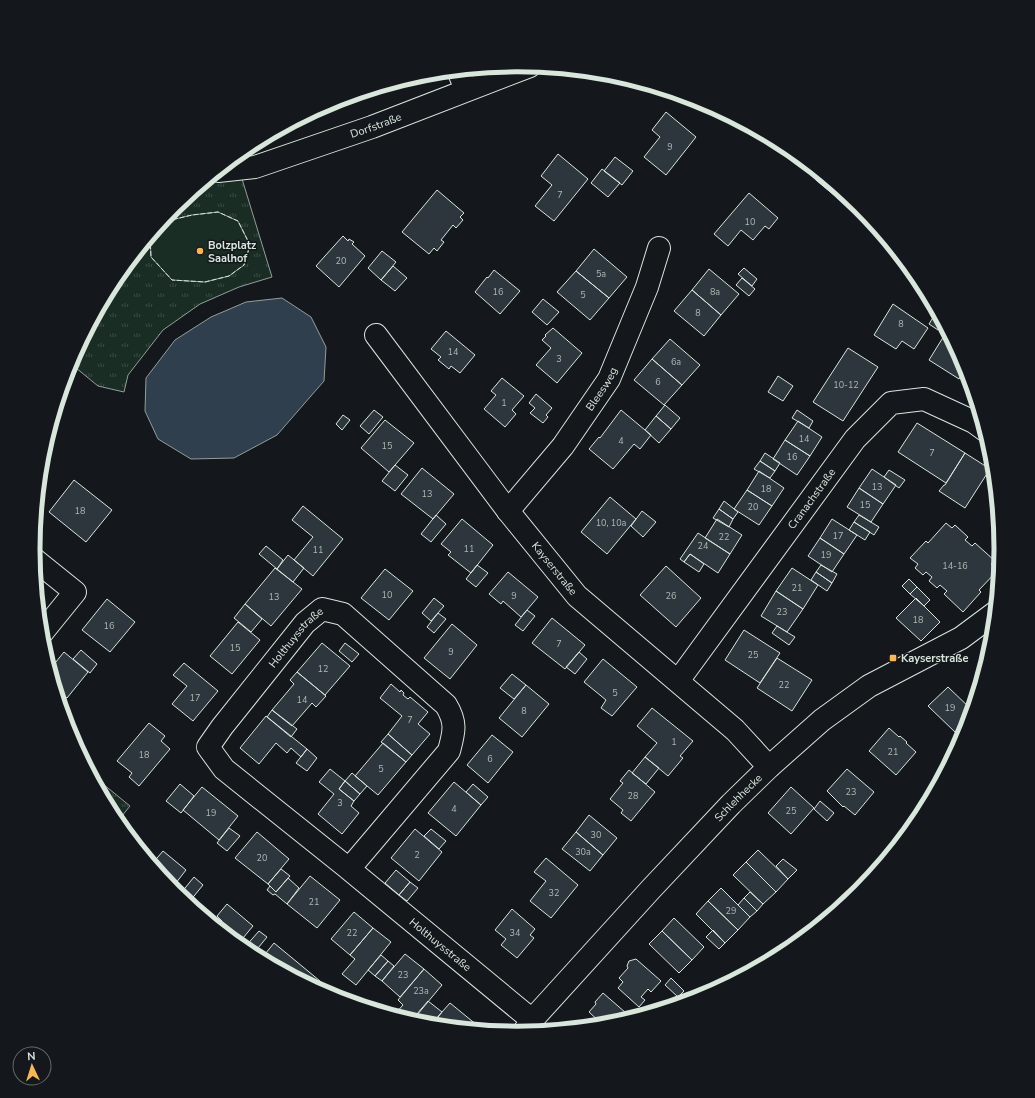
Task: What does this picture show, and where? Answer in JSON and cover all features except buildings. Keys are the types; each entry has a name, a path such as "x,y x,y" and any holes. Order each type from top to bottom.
{"street":[{"name":"Dorfstraße","path":"227,170 255,166 372,127 462,80 498,73"},
{"name":"Bleesweg","path":"508,511 562,446 609,379 647,287 659,248"},
{"name":"Kayserstraße","path":"376,335 508,511 577,596 735,730 769,767"},
{"name":"Cranachstraße","path":"678,681 855,439 891,403 924,399 979,426"},
{"path":"40,564 75,592 47,627"},
{"name":"Holthuysstraße","path":"349,869 449,751 454,730 452,716 446,705 343,614 322,609 305,623 222,727 208,747 224,769 349,869 527,1026"},
{"name":"Schlehhecke","path":"529,1026 651,889 731,804 769,767 822,720 869,686 960,638 990,616"}],"green space":[{"path":"239,169 272,277 239,287 200,304 163,330 128,375 124,392 98,386 75,367 104,310 120,284 158,234 180,211 227,170"},
{"name":"Bolzplatz Saalhof","path":"218,212 238,221 250,245 244,265 229,276 205,282 172,280 151,257 150,244 171,220 192,215"},
{"path":"101,782 130,806 122,816"}],"water":[{"path":"282,298 311,317 326,347 324,381 277,435 234,458 191,459 158,439 145,411 146,378 175,340 211,317 246,302"}],"fence":[{"path":"150,244 151,257 172,280 205,282 229,276 244,265 250,245 238,221 218,212 192,215 171,220"}],"place":[{"name":"Bolzplatz Saalhof","path":"200,251"},
{"name":"Kayserstraße","path":"893,658"}]}
